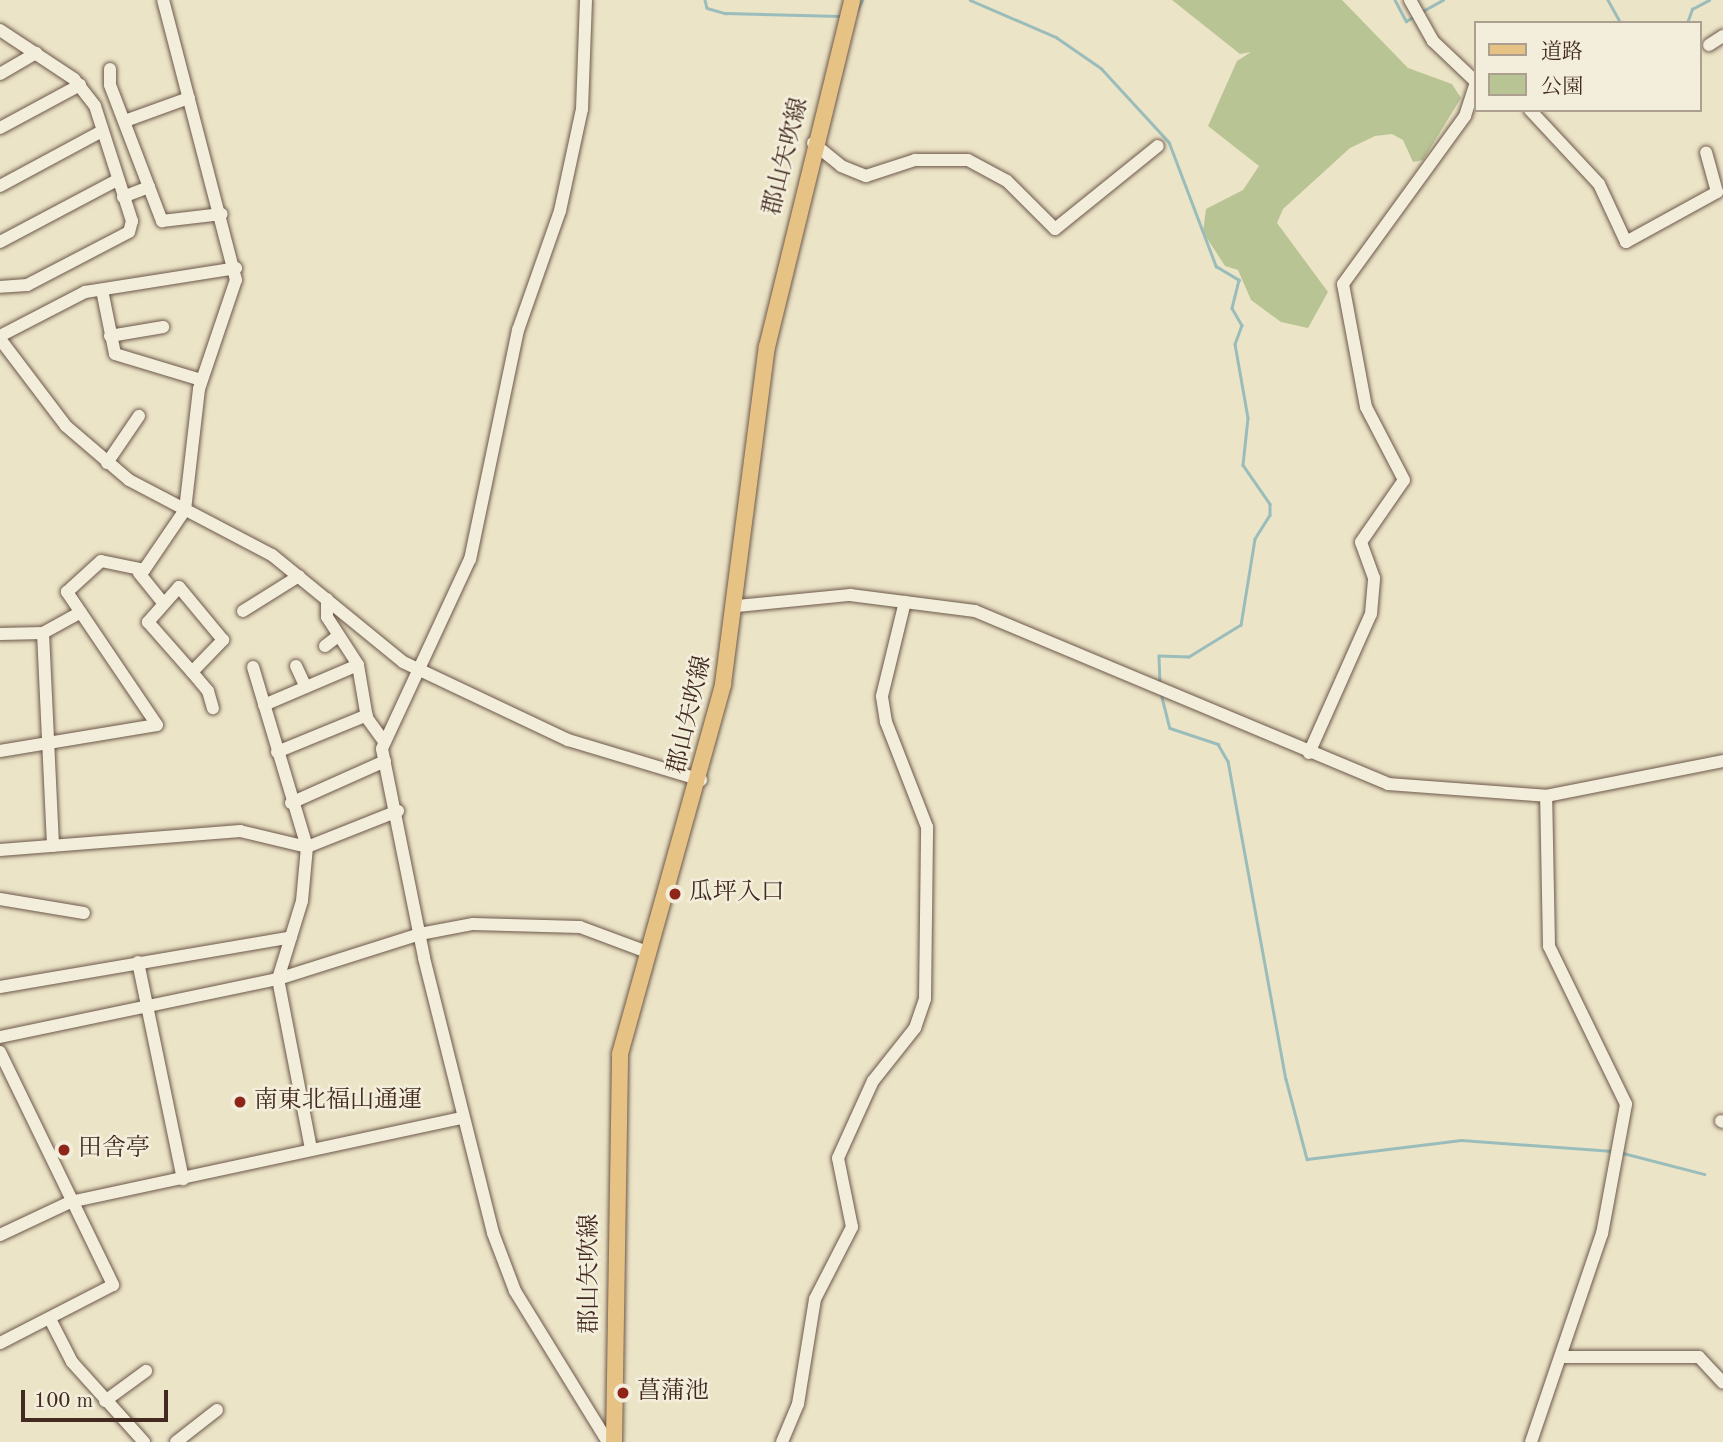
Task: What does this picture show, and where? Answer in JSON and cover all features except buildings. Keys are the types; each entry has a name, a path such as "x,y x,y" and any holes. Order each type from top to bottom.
{"main road":[{"name":"郡山矢吹線","path":"611,1442 618,1085 628,1014 701,780 737,606 767,347 813,143 852,0"}],"street":[{"path":"139,573 185,510 201,380 236,268 163,0"},
{"path":"586,0 582,109 560,211 518,330 470,559 384,741 385,761 398,811 420,934 464,1118 508,1276 611,1442"},
{"path":"1411,1 1433,41 1474,80"},
{"path":"0,30 80,85 102,131 123,197 129,232 27,285 0,286"},
{"path":"1709,45 1723,36"},
{"path":"0,74 36,53"},
{"path":"110,69 149,187 168,225 222,214"},
{"path":"0,128 80,85"},
{"path":"1309,752 1371,614 1374,578 1361,542 1404,480 1366,407 1343,285 1465,116 1474,88"},
{"path":"125,121 189,98"},
{"path":"1532,112 1599,184 1626,242 1711,198 1718,184 1706,152"},
{"path":"0,186 102,131"},
{"path":"813,143 841,166 866,176 915,160 968,160 1007,181 1055,229 1158,146"},
{"path":"0,242 117,180"},
{"path":"123,197 149,187"},
{"path":"1711,198 1723,206"},
{"path":"236,268 102,290 60,301 0,337 65,426 107,463 185,510 234,533 299,576 416,669 568,740 701,780"},
{"path":"102,290 110,336 120,357 201,380"},
{"path":"110,336 163,327"},
{"path":"107,463 139,416"},
{"path":"0,751 158,725 81,612 68,588 101,561 139,573 161,600"},
{"path":"243,611 299,576"},
{"path":"192,672 223,640 179,587 161,600 148,622 192,672 213,708"},
{"path":"737,606 824,596 905,602 1016,624 1388,784 1546,796 1723,761"},
{"path":"327,600 327,617 358,665 367,715 384,741"},
{"path":"782,1442 798,1404 815,1300 852,1227 838,1158 873,1081 915,1028 925,999 927,827 886,722 882,696 905,602"},
{"path":"0,634 43,633 81,612"},
{"path":"43,633 53,846"},
{"path":"324,646 338,636"},
{"path":"264,705 358,665"},
{"path":"296,666 306,687"},
{"path":"253,667 291,803 307,847 291,937 278,979 311,1149"},
{"path":"277,752 367,715"},
{"path":"291,803 385,761"},
{"path":"1531,1442 1564,1357 1613,1191 1626,1104 1549,946 1546,796"},
{"path":"0,850 250,831 307,847 398,811"},
{"path":"0,900 83,913"},
{"path":"0,1037 145,1009 278,979 420,934 495,923 565,925 647,952"},
{"path":"0,987 291,937"},
{"path":"138,962 145,1009 183,1179"},
{"path":"0,1052 70,1202 113,1285 0,1343"},
{"path":"0,1236 70,1202 464,1118"},
{"path":"50,1319 72,1363 144,1442"},
{"path":"1564,1357 1699,1357 1723,1383"},
{"path":"105,1401 146,1371"},
{"path":"176,1442 217,1410"}],"green space":[{"path":"1172,0 1342,0 1408,68 1452,84 1461,98 1423,160 1413,162 1403,140 1392,134 1375,136 1350,148 1283,209 1277,223 1328,292 1308,328 1281,322 1251,300 1238,270 1225,266 1203,232 1206,209 1243,190 1259,166 1208,126 1237,61 1251,52 1240,54"}],"waterway":[{"path":"705,0 707,8 725,13 840,16"},
{"path":"854,16 862,0"},
{"path":"970,0 1056,37 1101,68 1169,142 1216,266 1239,280 1232,308 1242,325 1235,344 1248,418 1243,465 1270,504 1270,515 1255,539 1241,625 1189,657 1159,656 1160,683"},
{"path":"1395,0 1406,21 1415,16"},
{"path":"1421,12 1443,0"},
{"path":"1608,0 1620,21"},
{"path":"1688,21 1692,9 1709,0"},
{"path":"1161,693 1170,728 1218,744 1228,761 1286,1079 1307,1159 1461,1140 1613,1151"},
{"path":"1623,1153 1704,1174"}],"place":[{"name":"瓜坪入口","path":"675,894"},
{"name":"南東北福山通運","path":"240,1102"},
{"name":"田舎亭","path":"64,1150"},
{"name":"菖蒲池","path":"623,1393"}]}
